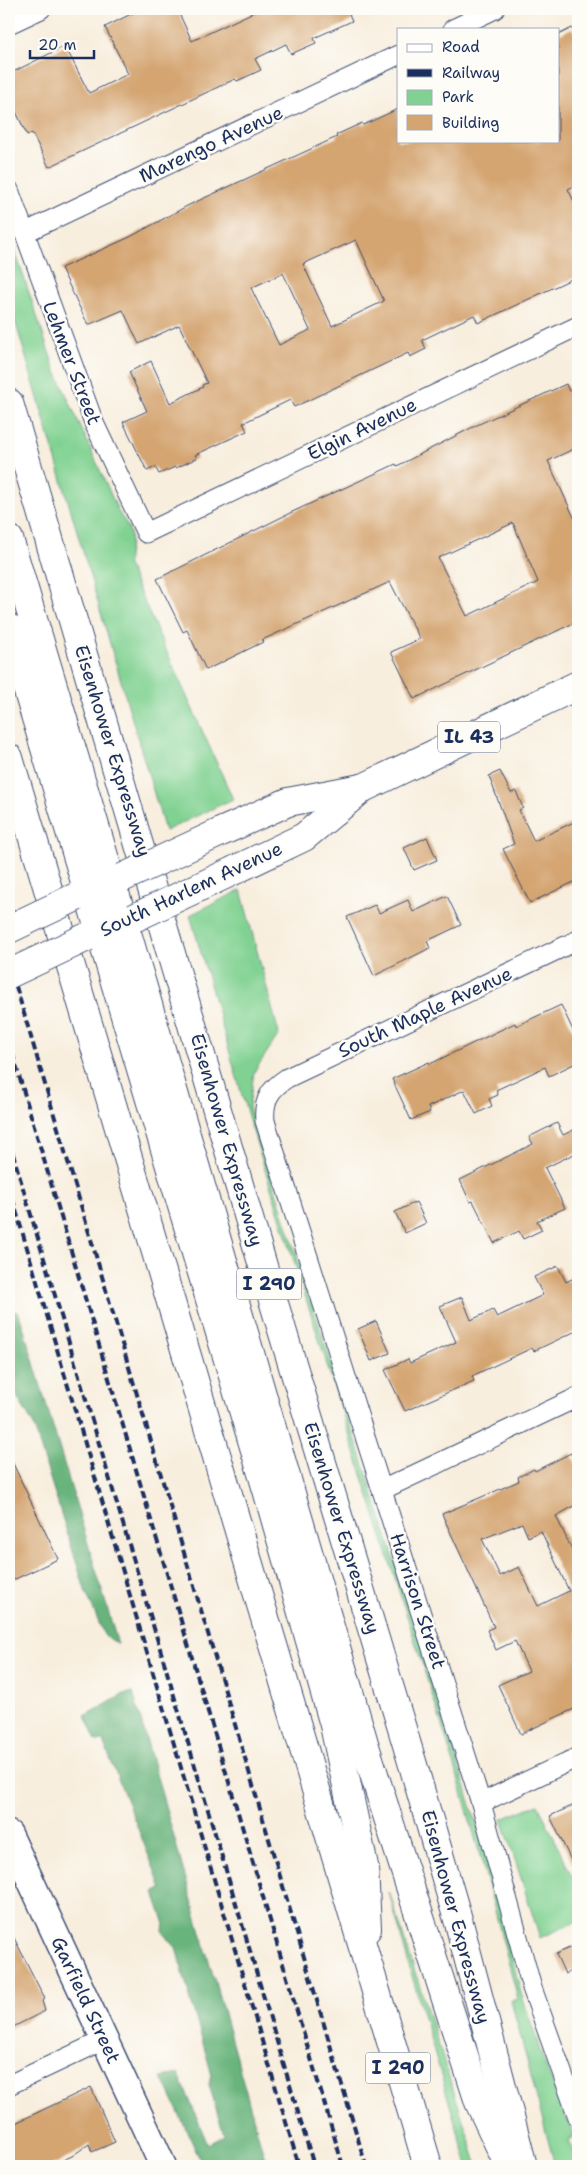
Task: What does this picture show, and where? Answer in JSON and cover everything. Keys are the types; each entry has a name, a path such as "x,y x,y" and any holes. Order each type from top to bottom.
{"main road":[{"name":"Eisenhower Expressway","path":"9,403 273,1300 419,1783 459,1923 523,2166"},
{"path":"9,540 129,920 364,1743 479,2102 510,2166"},
{"path":"9,628 81,895 267,1490 334,1725 364,1866 368,1969"},
{"name":"South Harlem Avenue","path":"9,974 129,920 304,837 363,788 578,685"},
{"name":"I 290","path":"9,758 428,2166"},
{"name":"South Harlem Avenue","path":"9,929 288,802 363,788"}],"street":[{"path":"9,24 41,9"},
{"path":"455,28 495,9"},
{"name":"Marengo Avenue","path":"24,233 397,55"},
{"name":"Lehmer Street","path":"9,190 94,423 146,533"},
{"name":"Elgin Avenue","path":"146,533 578,326"},
{"name":"South Maple Avenue","path":"273,1087 286,1078 578,940"},
{"name":"Harrison Street","path":"273,1087 264,1109 265,1121 481,1803 532,1988 578,2116"},
{"path":"382,1490 578,1397"},
{"path":"481,1803 578,1757"},
{"name":"Garfield Street","path":"9,1834 164,2166"},
{"path":"9,2085 104,2040"}],"green space":[{"path":"9,233 54,367 120,515 129,529 131,537 128,566 233,799 165,831 9,300"},
{"path":"241,890 279,1034 254,1072 249,1107 424,1652 488,1861 521,1993 546,2067 574,2137 569,2140 578,2161 578,2166 555,2166 511,2001 518,1999 454,1764 248,1116 190,915"},
{"path":"9,1308 19,1313 118,1644 104,1635 85,1590 33,1424 9,1383"},
{"path":"133,1692 267,2166 203,2166 162,2077 179,2074 208,2145 224,2135 209,2085 211,2072 176,1948 163,1932 164,1921 154,1893 162,1889 103,1741 96,1741 85,1716 124,1694"},
{"path":"538,1804 578,1889 578,1921 540,1938 502,1819"},
{"path":"389,1892 478,2166 468,2166"}],"building":[{"path":"141,9 177,9 192,41 260,9 347,9 352,21 314,38 316,43 291,54 286,44 255,59 261,70 237,81 235,79 49,167 32,133 27,135 9,97 9,74 65,46 89,93 128,74 105,27"},
{"path":"572,28 578,42 578,184 568,189 578,210 578,276 478,323 474,315 422,340 426,349 410,357 408,353 294,407 290,400 243,423 247,431 195,455 197,458 176,468 159,474 155,467 147,471 123,422 147,411 129,372 151,361 170,403 203,387 202,385 207,383 179,325 139,344 123,310 88,325 61,268 130,237 187,206 337,137 336,135 362,123 363,125 397,109 397,142 560,142 560,34","holes":["356,240 384,301 332,326 303,264","283,273 310,330 279,345 251,288"]},
{"path":"566,384 569,391 578,387 578,447 548,461 578,526 578,621 414,699 391,652 420,639 390,582 262,640 263,642 206,670 187,630 183,632 157,579 290,513 396,464 397,466 477,425","holes":["513,523 538,582 467,616 438,558"]},
{"path":"500,771 511,793 516,791 523,808 519,810 534,841 578,820 578,880 530,903 503,849 514,844 489,776"},
{"path":"427,837 437,860 414,870 404,848"},
{"path":"447,896 461,925 427,941 430,948 374,976 347,917 375,905 379,913 408,900 413,912"},
{"path":"561,1005 578,1041 578,1062 549,1076 545,1067 496,1090 498,1095 489,1099 492,1106 476,1114 464,1090 428,1107 430,1112 411,1120 392,1079 429,1062 430,1064 515,1023 516,1026"},
{"path":"557,1123 563,1135 578,1128 578,1152 545,1168 565,1208 537,1221 542,1230 523,1239 519,1231 494,1243 473,1201 470,1202 460,1180 533,1144 529,1137"},
{"path":"416,1202 426,1223 405,1233 395,1212"},
{"path":"558,1266 566,1282 578,1276 578,1330 534,1351 532,1348 472,1376 474,1381 405,1411 385,1370 408,1359 410,1363 456,1342 440,1306 462,1297 471,1320 493,1310 497,1317 543,1295 534,1277"},
{"path":"376,1321 390,1353 371,1361 358,1329"},
{"path":"571,1453 578,1468 578,1504 556,1516 578,1563 578,1707 521,1734 498,1685 529,1671 515,1641 496,1650 487,1630 494,1627 442,1514 519,1481 518,1477 534,1469 535,1471","holes":["522,1523 528,1537 541,1531 569,1591 538,1606 519,1567 500,1576 482,1539"]},
{"path":"9,1455 58,1559 9,1582"},
{"path":"574,1805 578,1814 578,1875 550,1816"},
{"path":"9,1928 45,1999 42,2001 45,2011 9,2029"},
{"path":"578,1944 578,1968 565,1974 556,1954"},
{"path":"91,2087 115,2142 92,2152 89,2144 72,2156 50,2166 9,2166 9,2126"}],"railway":[{"path":"9,963 366,2166"},
{"path":"9,1042 343,2166"},
{"path":"9,1141 314,2166"},
{"path":"9,1187 299,2166"}]}
